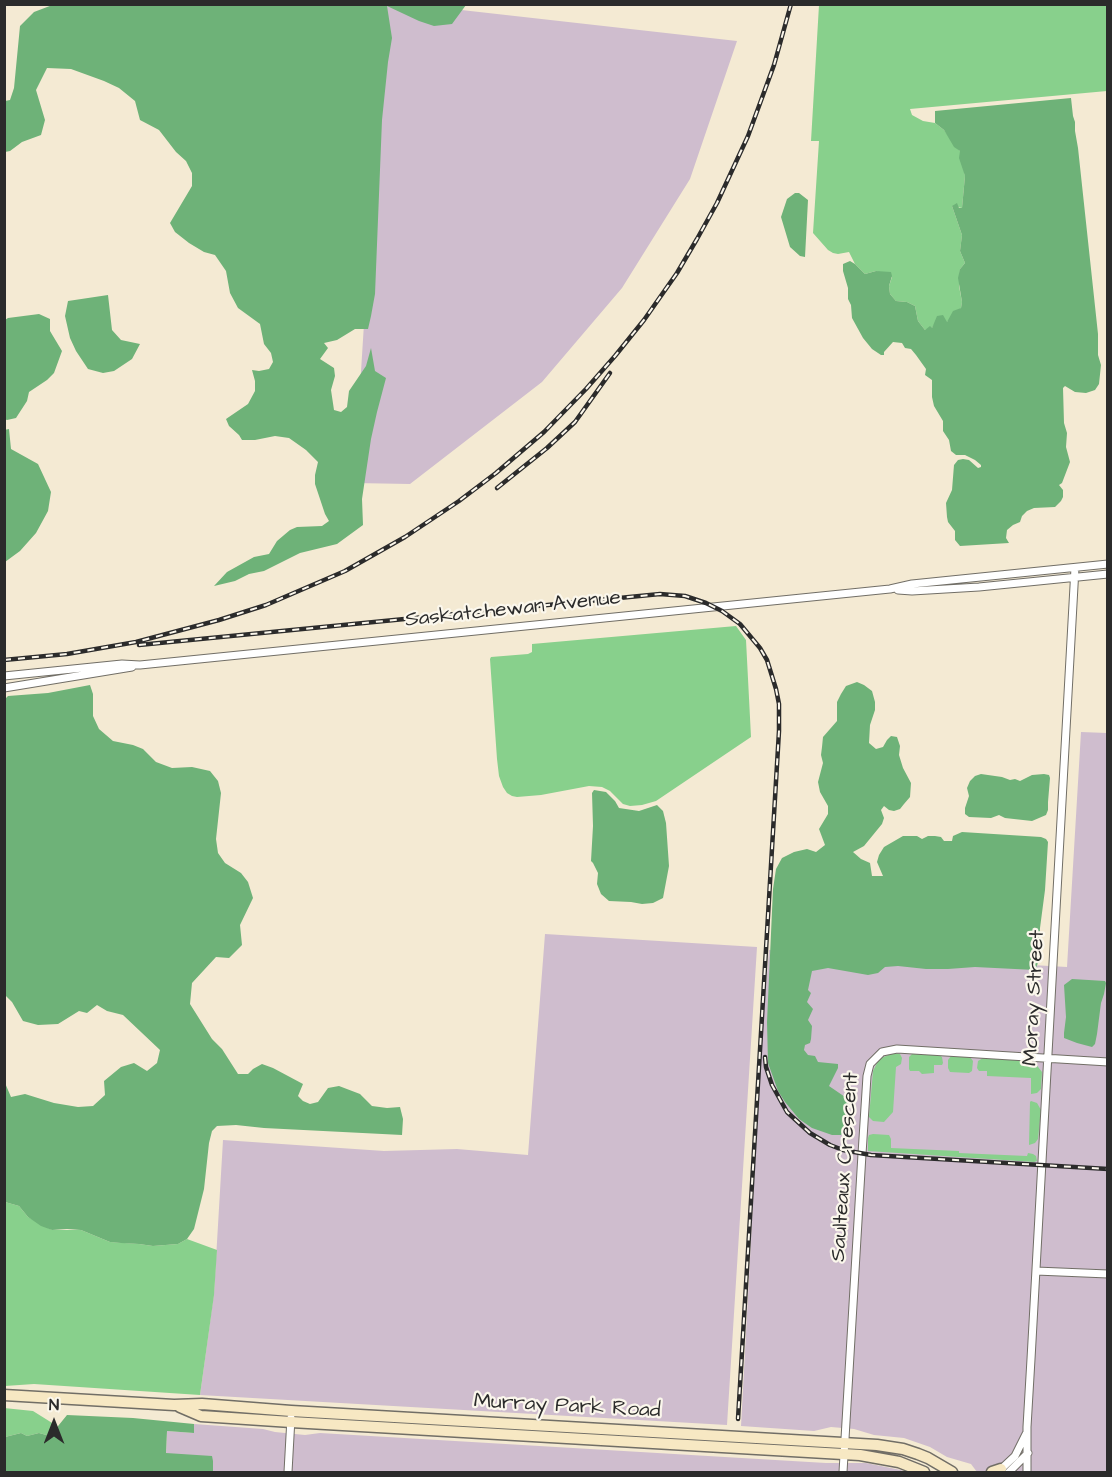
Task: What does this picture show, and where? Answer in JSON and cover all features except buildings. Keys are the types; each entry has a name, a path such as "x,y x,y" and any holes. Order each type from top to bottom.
{"street":[{"name":"Saskatchewan Avenue","path":"4,676 122,664 140,665 890,589 912,584 1107,564"},
{"name":"Moray Street","path":"1027,1473 1075,568"},
{"name":"Saskatchewan Avenue","path":"890,589 912,591 979,587 1107,574"},
{"name":"Saskatchewan Avenue","path":"4,688 122,670 140,665"},
{"name":"Saulteaux Crescent","path":"843,1473 866,1087 870,1064 882,1052 897,1049 1107,1062"},
{"path":"1036,1271 1107,1274"},
{"name":"Murray Park Road","path":"8,1396 174,1405 201,1416 291,1417 708,1435 845,1449 891,1460 924,1473"},
{"path":"288,1473 291,1417"},
{"name":"Murray Park Road","path":"291,1417 696,1446 845,1449 877,1445 903,1449 928,1458 952,1473"},
{"name":"Moray Street","path":"1000,1472 1015,1456 1028,1431"},
{"path":"696,1446 708,1435"},
{"name":"Moray Street","path":"1000,1472 1028,1452"}],"shaded area":[{"path":"384,5 417,5 737,41 690,179 622,288 542,382 410,484 354,483"},
{"path":"1081,732 1107,733 1107,1472 977,1472 971,1464 947,1457 930,1447 904,1438 831,1427 814,1431 741,1426 762,1035 769,950 1067,967"},
{"path":"545,934 757,947 727,1425 200,1395 214,1293 223,1140 384,1151 457,1149 528,1155"},
{"path":"194,1424 263,1429 305,1435 320,1433 826,1463 866,1463 905,1472 213,1472 213,1461 166,1454 167,1431 194,1433"}],"green space":[{"path":"55,4 466,5 452,24 434,26 387,6 392,38 382,120 375,294 371,316 368,329 355,329 337,340 324,343 328,348 320,359 334,368 335,376 331,390 334,410 341,412 347,407 349,391 366,366 371,348 375,371 386,378 371,439 362,499 363,525 337,544 300,553 264,571 214,586 227,572 254,557 269,554 277,541 290,530 297,527 322,526 329,521 315,484 318,462 289,438 275,436 242,440 229,426 226,419 248,404 255,391 252,370 269,369 273,362 271,353 264,344 260,324 238,308 230,293 226,271 215,255 204,252 189,243 175,232 170,223 192,186 192,173 186,161 159,130 140,120 135,101 119,88 104,81 71,69 47,68 36,90 45,120 41,135 5,152 5,101 10,100 14,88 20,26 34,12"},
{"path":"819,5 1107,5 1107,91 910,109 912,115 923,121 935,123 944,130 960,151 965,176 962,208 952,206 962,235 960,251 965,263 960,269 961,308 947,322 935,323 932,328 925,330 918,321 915,306 907,302 896,301 890,294 889,286 892,277 876,271 865,274 855,264 849,252 833,253 813,233 819,141 811,141"},
{"path":"1071,98 1098,334 1098,355 1101,365 1099,384 1095,390 1086,393 1075,392 1065,386 1063,388 1066,447 1070,462 1062,483 1059,485 1063,490 1061,501 1055,507 1034,508 1027,511 1020,522 1007,530 1006,538 1009,543 960,546 955,540 955,531 947,517 946,503 952,490 954,465 958,460 963,459 969,460 978,468 981,465 965,455 956,455 951,451 949,440 943,431 943,421 934,406 932,380 925,375 926,369 911,349 905,348 902,343 893,342 884,355 881,355 872,349 863,338 852,318 843,264 850,261 865,274 876,271 891,272 890,294 896,301 907,302 915,306 918,321 925,330 930,326 932,328 937,316 943,315 947,322 953,311 961,308 962,302 958,278 960,269 965,263 960,251 962,235 952,206 957,203 959,208 962,208 965,176 959,158 960,151 954,147 944,130 935,123 935,111"},
{"path":"799,193 808,200 805,257 800,256 790,247 781,217 787,199"},
{"path":"108,295 112,330 121,340 140,344 132,359 114,371 103,373 88,369 76,351 70,338 65,316 68,301"},
{"path":"39,314 50,319 50,331 62,351 54,373 29,392 27,401 16,418 7,420 4,419 5,320"},
{"path":"9,429 11,449 38,464 51,492 48,511 36,533 20,551 5,562 4,430"},
{"path":"736,626 746,640 751,737 656,801 642,805 623,804 610,791 602,787 589,786 517,797 507,793 499,776 497,759 491,657 528,654 532,652 532,644"},
{"path":"857,682 872,691 875,702 869,743 876,749 883,747 891,736 897,737 900,746 899,755 911,783 910,797 900,809 894,811 884,806 881,810 884,818 882,824 864,846 853,852 870,863 872,876 883,876 877,862 879,855 884,847 903,836 917,836 922,839 935,836 941,837 944,841 952,841 953,836 962,832 1041,837 1048,842 1038,963 1035,970 975,967 926,969 898,966 885,967 878,973 868,975 828,968 812,971 808,990 811,993 807,1002 813,1009 808,1020 812,1026 811,1039 810,1043 805,1045 804,1050 808,1055 815,1056 818,1062 838,1064 829,1086 848,1099 847,1126 841,1135 832,1135 812,1128 799,1119 778,1091 768,1063 767,1022 773,889 776,869 782,858 807,849 816,852 825,845 819,829 828,814 828,806 820,792 818,782 823,763 821,755 823,737 837,721 837,702 841,694 846,686"},
{"path":"90,685 93,694 93,716 99,729 113,741 143,749 156,762 172,768 192,767 210,771 218,781 221,793 216,839 218,853 225,863 241,873 248,882 253,898 240,925 242,945 229,958 216,957 192,983 190,1004 212,1039 222,1049 238,1074 248,1074 262,1064 303,1084 298,1096 310,1104 318,1102 328,1088 339,1086 360,1094 372,1106 400,1107 403,1119 402,1135 236,1125 217,1126 212,1131 209,1143 204,1189 194,1229 187,1239 178,1244 153,1246 110,1242 81,1230 52,1230 28,1217 19,1206 5,1202 5,1083 11,1097 25,1094 54,1103 78,1107 93,1106 105,1095 104,1081 121,1067 134,1063 147,1071 157,1063 160,1050 123,1015 107,1011 97,1005 87,1013 79,1011 58,1024 38,1025 23,1021 5,995 5,699 8,696 48,693"},
{"path":"981,774 1020,781 1032,775 1049,775 1046,815 1032,821 1005,818 999,815 991,818 969,817 965,814 969,796 967,788 975,776"},
{"path":"594,790 606,792 619,808 639,811 657,805 663,811 669,866 663,898 653,903 642,904 609,901 601,894 597,884 598,873 591,861 592,793"},
{"path":"1072,979 1105,981 1106,983 1095,1044 1092,1047 1064,1038 1066,1017 1064,985"},
{"path":"893,1053 900,1054 902,1058 901,1064 896,1067 893,1112 884,1122 873,1121 869,1117 873,1071 879,1059"},
{"path":"912,1054 939,1055 943,1063 934,1065 934,1073 922,1074 919,1071 910,1071 909,1057"},
{"path":"951,1056 970,1057 973,1061 972,1071 969,1073 950,1072 948,1060"},
{"path":"983,1058 1028,1060 1035,1063 1042,1072 1041,1089 1031,1094 1031,1078 987,1076 987,1071 979,1071 977,1068 978,1061"},
{"path":"1030,1102 1037,1103 1041,1110 1038,1139 1029,1145"},
{"path":"873,1134 889,1135 891,1148 1027,1156 1028,1153 1036,1156 1037,1161 868,1151 868,1138"},
{"path":"5,1202 19,1206 28,1217 52,1230 81,1230 110,1242 153,1246 178,1244 187,1239 217,1250 214,1295 200,1395 34,1384 5,1386"},
{"path":"4,1408 33,1411 57,1426 50,1436 39,1433 27,1436 21,1433 5,1437"},
{"path":"67,1415 194,1424 194,1433 167,1431 166,1453 212,1456 213,1472 5,1472 5,1437 21,1433 27,1436 39,1433 50,1436"}],"railway":[{"path":"4,660 67,654 136,642 266,605 345,571 405,537 496,473 544,432 586,389 644,320 677,273 717,203 748,136 774,65 791,4"},
{"path":"497,488 575,422 610,373"},
{"path":"139,645 660,594 685,596 722,611 740,624 760,648 767,660 776,689 779,704 779,731 738,1419"},
{"path":"765,1057 772,1085 787,1112 810,1133 843,1150 871,1155 1108,1169"}]}
